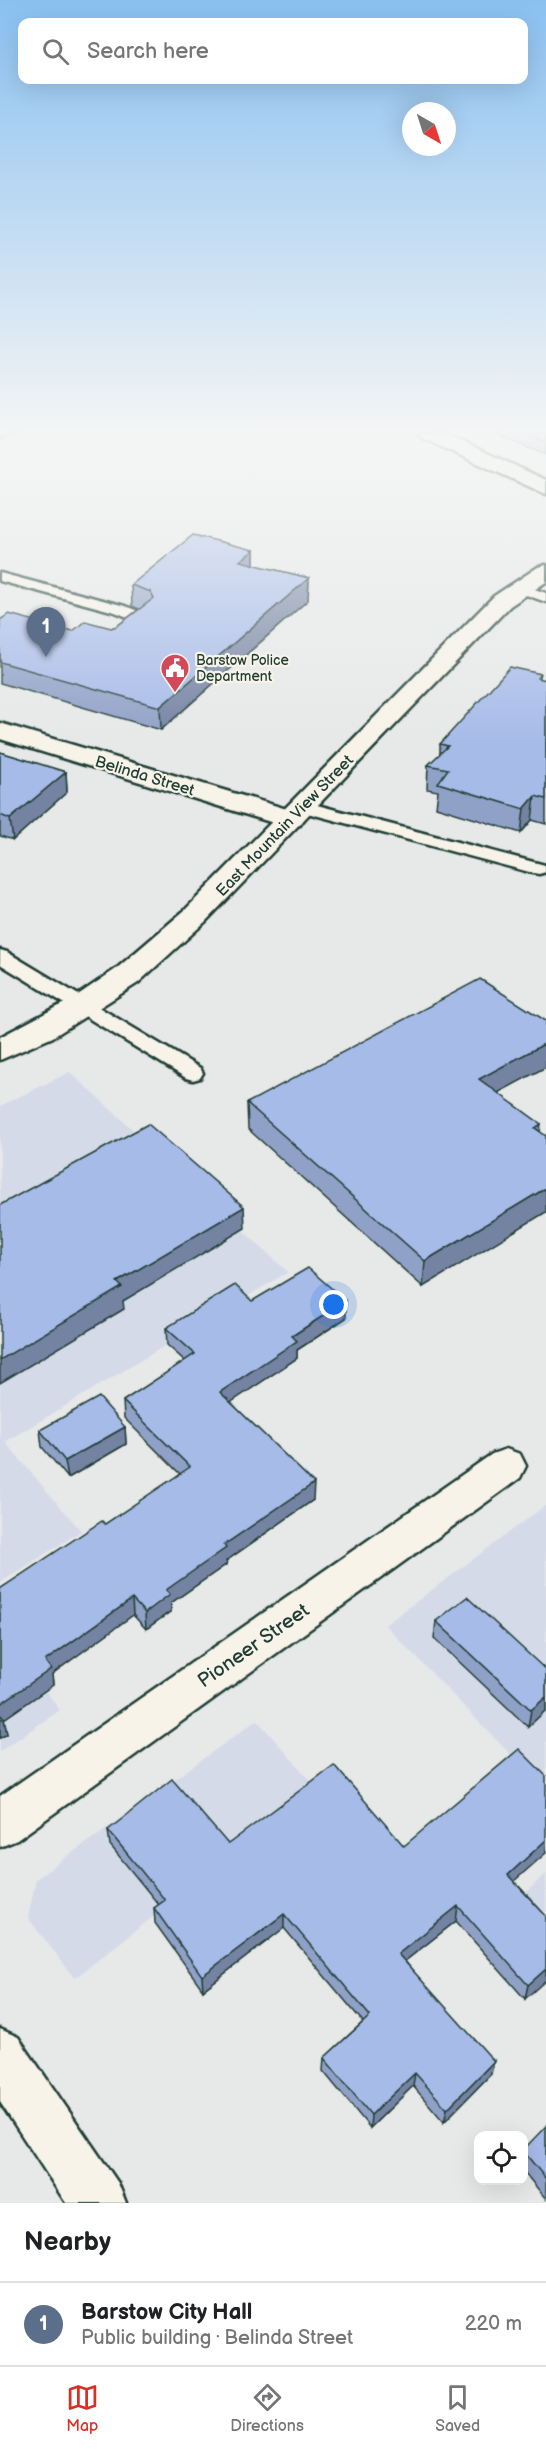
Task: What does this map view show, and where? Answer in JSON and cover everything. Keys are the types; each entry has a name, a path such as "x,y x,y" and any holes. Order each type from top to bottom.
{"street":[{"name":"East Mountain View Street","path":"0,1050 42,1030 127,976 195,916 502,601 546,572"},
{"name":"Belinda Street","path":"0,731 296,813"},
{"name":"Pioneer Street","path":"0,1824 506,1466"},
{"path":"0,2055 98,2203"}],"lane":[{"path":"0,577 120,609 146,619 121,637"},
{"path":"520,588 546,598"},
{"path":"296,813 539,869"},
{"path":"0,956 193,1073"}],"shaded area":[{"path":"70,1072 288,1272 5,1442 81,1531 0,1583 0,1106"},
{"path":"546,1505 546,1791 385,1625"},
{"path":"0,1632 60,1710 0,1751"},
{"path":"257,1720 317,1788 75,1978 28,1918 36,1879"},
{"path":"546,1874 546,1961 503,1913"}],"building":[{"path":"191,537 200,537 254,550 240,561 309,578 160,707 0,662 0,620 9,614 73,631 85,621 111,628 154,598 151,592 131,585"},
{"path":"510,667 541,674 538,678 546,680 546,799 535,796 524,809 438,783 448,769 428,765 448,746 440,744"},
{"path":"0,752 66,772 10,819 0,815"},
{"path":"480,979 546,1021 546,1043 479,1079 541,1124 535,1128 546,1136 546,1188 425,1261 247,1103"},
{"path":"148,1124 244,1207 117,1282 122,1287 0,1360 0,1205"},
{"path":"308,1268 346,1301 292,1336 297,1341 220,1392 314,1483 224,1545 226,1548 166,1590 170,1594 145,1613 132,1599 45,1661 51,1669 0,1704 0,1589 102,1521 105,1524 190,1467 123,1401 195,1354 166,1328 235,1285 252,1301"},
{"path":"99,1397 125,1427 65,1461 40,1430"},
{"path":"467,1597 546,1670 546,1697 531,1710 436,1621"},
{"path":"519,1749 546,1776 546,1840 508,1875 546,1916 546,1969 528,1985 458,1906 398,1954 494,2061 447,2109 415,2073 371,2115 324,2058 370,2016 284,1914 202,1976 154,1908 165,1900 108,1830 172,1779 228,1844 334,1765 404,1846"},
{"path":"546,2126 546,2179 528,2157 528,2145"}],"place":[{"name":"Barstow City Hall","path":"46,657"},
{"name":"Barstow Police Department","path":"175,694"}]}
